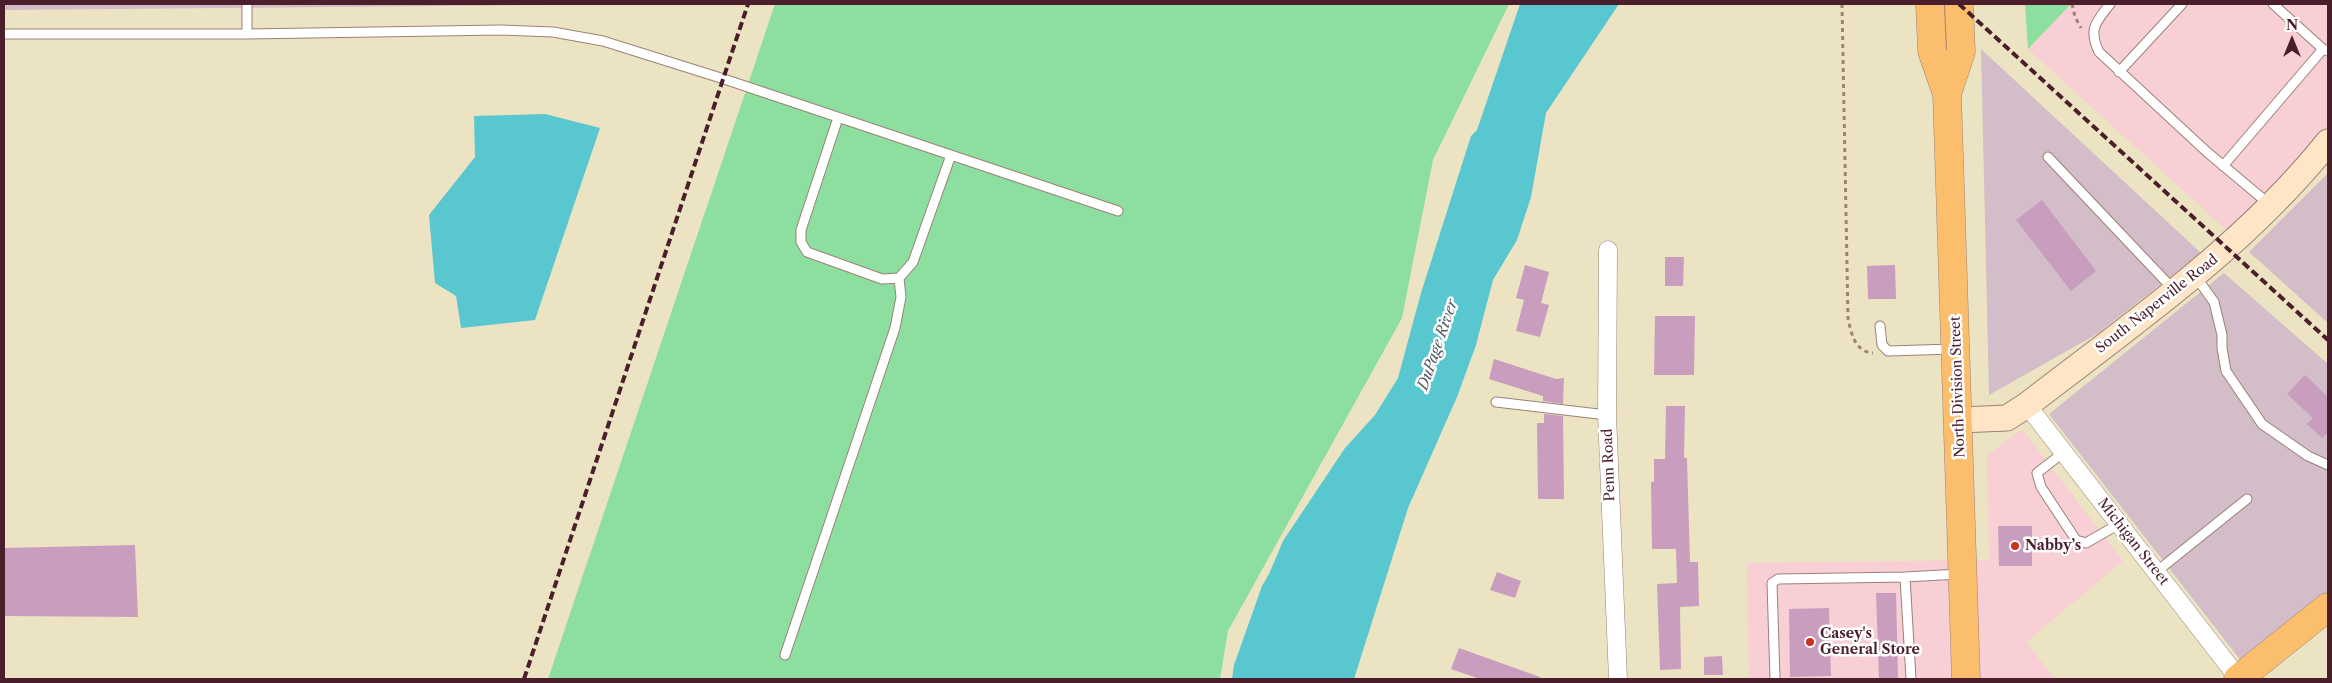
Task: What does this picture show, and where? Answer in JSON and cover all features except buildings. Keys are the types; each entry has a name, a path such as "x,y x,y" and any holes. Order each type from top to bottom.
{"main road":[{"name":"North Division Street","path":"1930,4 1932,51 1947,94 1966,679"},
{"name":"North Division Street","path":"1947,94 1960,52 1959,4"},
{"name":"South Naperville Road","path":"1959,420 2007,418 2027,405 2175,291 2227,248 2271,205 2327,145"},
{"path":"2247,677 2328,607"}],"street":[{"name":"Penn Road","path":"1608,250 1607,415 1618,679"},
{"name":"Michigan Street","path":"2027,405 2156,572 2247,677"}],"lane":[{"path":"247,4 247,34"},
{"path":"2110,4 2093,29 2094,41 2099,52 2223,166 2271,205"},
{"path":"2119,72 2182,4"},
{"path":"2223,166 2325,50 2273,4"},
{"path":"4,34 247,34 501,30 553,32 603,41 1118,210"},
{"path":"838,118 801,230 801,242 807,252 882,279 899,278 913,262 951,155"},
{"path":"2048,157 2175,291"},
{"path":"2195,274 2214,302 2222,335 2226,371 2262,424 2308,456 2328,465"},
{"path":"785,655 895,328 901,297 899,278"},
{"path":"1880,326 1882,345 1888,351 1956,349"},
{"path":"1496,402 1607,415"},
{"path":"2064,452 2037,473 2041,487 2076,540 2086,543 2119,524"},
{"path":"2156,572 2247,499"},
{"path":"1775,679 1772,583 1778,578 1963,574"},
{"path":"1906,576 1911,679"}],"path":[{"path":"1842,4 1848,318 1858,347 1870,354 1888,351"}],"shaded area":[{"path":"4,4 662,4 4,10"},
{"path":"2071,4 2328,4 2328,132 2233,236 2028,49"},
{"path":"1981,49 2201,253 2097,334 1989,395"},
{"path":"2328,173 2328,323 2249,252"},
{"path":"2224,273 2328,364 2328,593 2242,662 2049,414"},
{"path":"2022,429 2123,561 2026,642 2055,679 1749,679 1747,563 1989,560 1987,455"}],"green space":[{"path":"775,4 1509,4 1433,160 1402,318 1228,631 1220,679 548,679"},
{"path":"2025,4 2071,4 2028,49"}],"water":[{"name":"DuPage River","path":"1520,4 1619,4 1546,113 1531,197 1517,240 1493,280 1476,345 1457,397 1408,508 1354,679 1232,679 1234,665 1262,586 1283,541 1345,448 1375,415 1398,378 1421,293 1471,136 1477,130"},
{"path":"545,114 600,128 535,320 461,328 456,296 435,283 429,215 475,157 474,116"}],"railway":[{"path":"524,679 748,4"},
{"path":"1959,4 2328,340"}],"place":[{"name":"Nabby’s","path":"2015,546"},
{"name":"Casey's General Store","path":"1810,642"}]}
